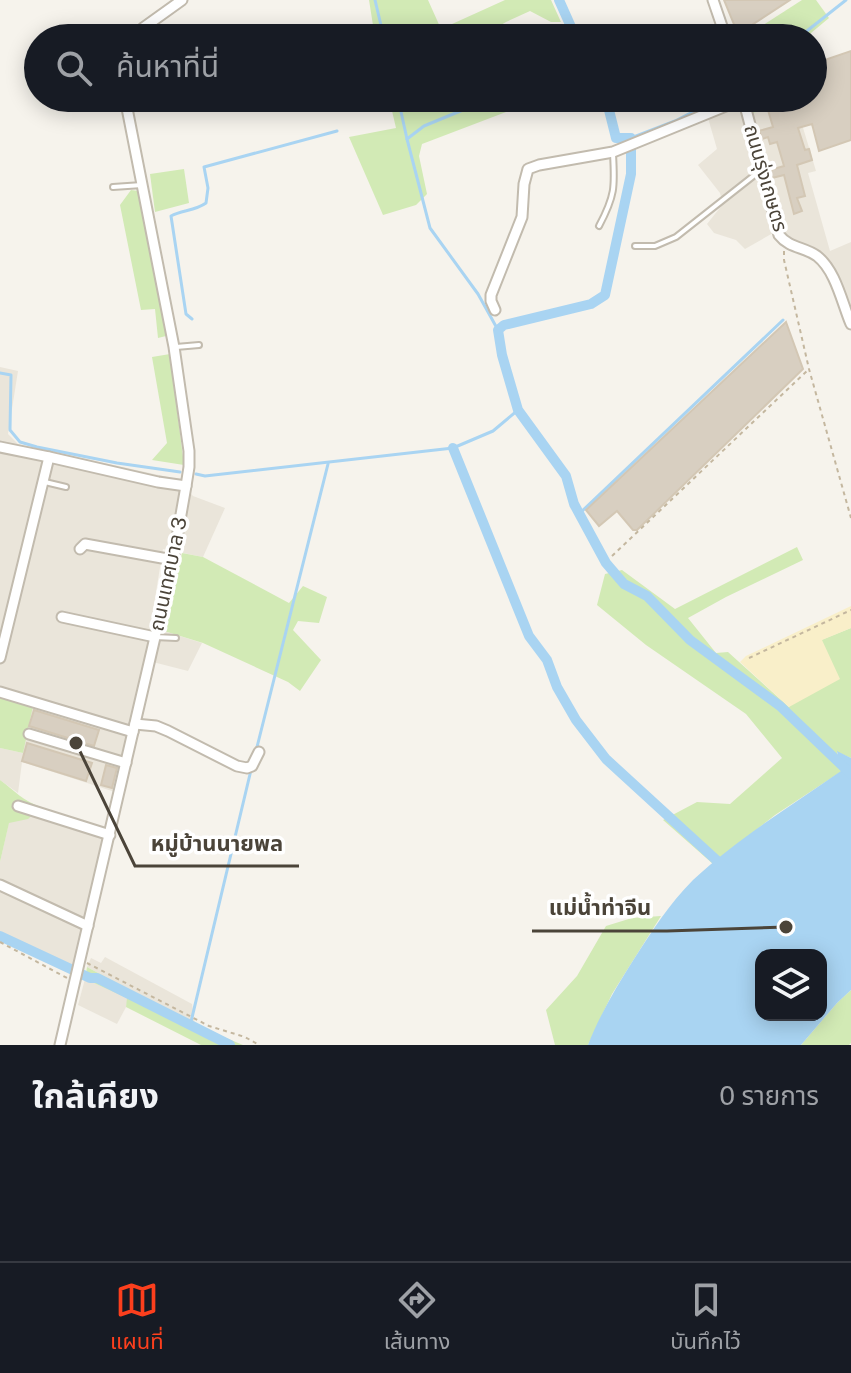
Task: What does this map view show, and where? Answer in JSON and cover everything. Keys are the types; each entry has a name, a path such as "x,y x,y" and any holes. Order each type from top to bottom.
{"street":[{"path":"713,0 721,24"},
{"path":"148,24 175,2"},
{"name":"ถนนเทศบาล 3","path":"60,1045 173,560 189,467 174,347 128,112"},
{"path":"495,310 491,295 522,217 528,169 624,149 711,112"},
{"name":"ถนนรุ่งเกษตร","path":"747,112 779,235 784,242 814,254 823,262 851,324"},
{"path":"0,447 186,486"},
{"path":"0,658 49,457"},
{"path":"80,549 85,544 173,560"},
{"path":"62,617 155,637"},
{"path":"0,692 134,728 156,726 237,766 252,766 259,752"},
{"path":"29,734 126,763"},
{"path":"18,806 110,835"},
{"path":"0,885 88,926"}],"lane":[{"path":"599,226 614,194 613,152"},
{"path":"635,246 655,246 676,237 763,169"},
{"path":"113,187 143,185"},
{"path":"174,347 199,345"},
{"path":"43,482 66,487"},
{"path":"155,637 176,638"}],"path":[{"path":"784,242 784,260 809,369 851,518"},
{"path":"612,556 809,369"},
{"path":"749,658 851,610"},
{"path":"0,942 75,982"},
{"path":"80,960 209,1026 245,1037 259,1045"}],"shaded area":[{"path":"720,112 798,112 816,171 808,173 830,251 851,242 851,318 832,269 822,254 773,233 745,249 736,240 714,233 707,224 723,204 720,193 698,165 717,149 708,118"},
{"path":"0,367 18,371 8,434 18,444 177,479 193,496 225,508 203,557 163,549 150,629 202,643 188,671 145,660 115,792 22,762 18,793 0,780 0,748 23,753 0,697"},
{"path":"14,799 106,830 90,908 71,972 0,933 0,862"},
{"path":"105,957 192,1004 195,1025 87,967 91,958 101,963"},
{"path":"85,979 128,998 117,1024 78,1005"}],"green space":[{"path":"369,0 428,0 439,24 373,24"},
{"path":"505,0 551,0 561,22 551,22 530,11 506,22 452,24"},
{"path":"802,0 816,0 829,18 822,24 765,24"},
{"path":"392,112 506,112 422,144 419,156 427,194 416,205 383,215 349,137 396,128"},
{"path":"184,169 189,203 155,212 150,174"},
{"path":"131,190 139,191 166,336 158,338 155,309 141,310 120,205"},
{"path":"170,354 184,465 152,460 167,443 152,357"},
{"path":"797,547 803,560 688,618 716,653 728,652 789,707 821,640 851,628 851,758 837,752 842,771 775,815 713,864 663,820 697,802 730,804 782,758 746,714 646,645 597,605 605,574 622,570 675,609"},
{"path":"182,553 203,557 289,603 303,586 327,597 319,623 298,621 293,630 321,660 300,691 288,682 203,643 164,631"},
{"path":"0,697 33,706 23,753 0,748"},
{"path":"0,780 24,799 41,807 28,819 9,823 0,862"},
{"path":"661,916 612,994 588,1045 555,1045 546,1010 577,976 606,926 632,918"},
{"path":"87,967 195,1025 243,1045 201,1045 126,1007 127,998 85,979"},
{"path":"851,990 851,1043 801,1045 822,1021 827,1021 827,1015"}],"sand":[{"path":"851,606 851,628 822,640 840,679 789,707 740,662 746,656"}],"water":[{"path":"837,751 851,758 851,990 827,1015 827,949 755,949 755,1021 822,1021 801,1045 588,1045 603,1011 661,918 693,880 746,836 841,771"}],"building":[{"path":"724,0 790,0 753,24 734,24"},
{"path":"851,51 851,140 819,151 812,124 798,128 805,150 809,149 812,160 797,165 805,196 797,198 802,211 794,214 784,175 772,178 770,170 784,166 777,142 770,144 768,137 762,139 759,131 773,127 769,112 827,112 827,59"},
{"path":"786,322 803,369 637,530 633,530 617,511 599,526 586,510"},
{"path":"34,710 99,730 94,746 29,726"},
{"path":"27,743 92,763 86,781 22,761"},
{"path":"106,765 117,768 112,788 101,785"}],"waterway":[{"path":"375,0 381,24"},
{"path":"559,0 570,24"},
{"path":"816,24 846,0"},
{"path":"401,112 407,139"},
{"path":"458,112 424,126 407,139 430,228 478,294 498,330"},
{"path":"610,112 616,138 631,138 631,174 605,295 591,304 504,325 498,330 518,410 566,476 574,504 606,563 624,584 647,596 690,640 780,706 851,774"},
{"path":"631,138 693,112"},
{"path":"192,319 186,314 171,216 206,203 208,188 204,167 337,131"},
{"path":"579,514 783,320"},
{"path":"0,373 11,375 10,430 20,442 117,463 180,472"},
{"path":"196,474 205,476 453,448 493,431 518,410"},
{"path":"453,448 529,636 547,660 557,687 576,720 606,759 725,868"},
{"path":"256,751 328,464"},
{"path":"190,1026 251,770"},
{"path":"0,936 90,978 97,978 230,1045"}],"place":[{"name":"หมู่บ้านนายพล","path":"76,743"},
{"name":"แม่น้ำท่าจีน","path":"786,927"}]}
